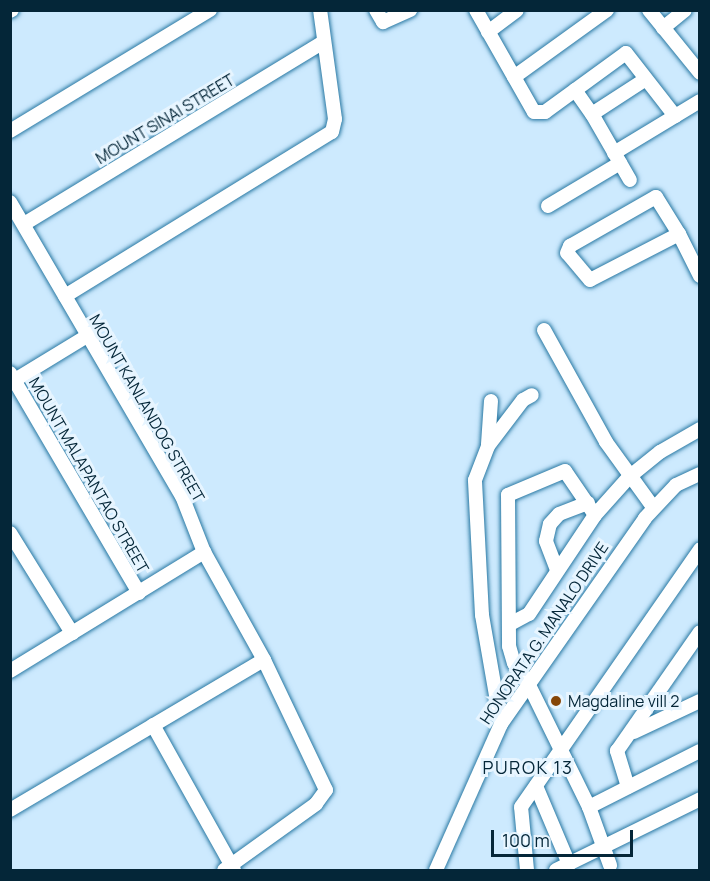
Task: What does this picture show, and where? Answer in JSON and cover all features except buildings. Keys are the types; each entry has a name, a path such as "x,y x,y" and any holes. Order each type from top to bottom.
{"street":[{"path":"10,131 210,10"},
{"path":"65,296 332,132 335,119 320,10"},
{"path":"376,10 383,22 410,10"},
{"path":"476,10 534,112 545,112 626,53 675,116"},
{"path":"488,32 517,10"},
{"path":"514,77 607,10"},
{"path":"649,10 697,64"},
{"path":"663,28 685,10"},
{"name":"MOUNT SINAI STREET","path":"24,224 323,42"},
{"path":"592,114 646,79"},
{"path":"575,90 592,114 630,180"},
{"path":"548,206 699,101"},
{"path":"679,234 590,280 567,253 570,246 656,197 679,234 699,276"},
{"name":"MOUNT KANLANDOG STREET","path":"10,202 182,496 204,552 264,660 326,796 230,869"},
{"path":"544,330 629,477 653,507"},
{"path":"12,379 87,336"},
{"name":"MOUNT MALAPANTAO STREET","path":"12,379 139,593"},
{"path":"501,724 482,615 475,480 488,447 523,400 532,395"},
{"path":"488,447 491,401"},
{"path":"510,624 529,614 592,509 660,452 699,429"},
{"path":"592,509 565,471 508,495 509,646 514,663 528,683 589,807 610,865"},
{"name":"HONORATA G. MANALO DRIVE","path":"436,870 501,724 528,683 611,561 653,507 676,485 699,474"},
{"path":"557,570 546,541 550,524 559,514 592,509"},
{"path":"10,532 72,633"},
{"path":"527,870 520,809 699,549"},
{"path":"10,671 204,552"},
{"path":"632,733 699,632"},
{"path":"10,810 264,660"},
{"path":"628,787 617,751 623,739 699,701"},
{"path":"153,725 230,869"},
{"path":"589,807 699,751"},
{"path":"536,786 569,864"},
{"path":"556,870 699,799"}],"place":[{"name":"Magdaline vill 2","path":"556,701"}],"district":[{"name":"PUROK 13","path":"528,767"}]}
